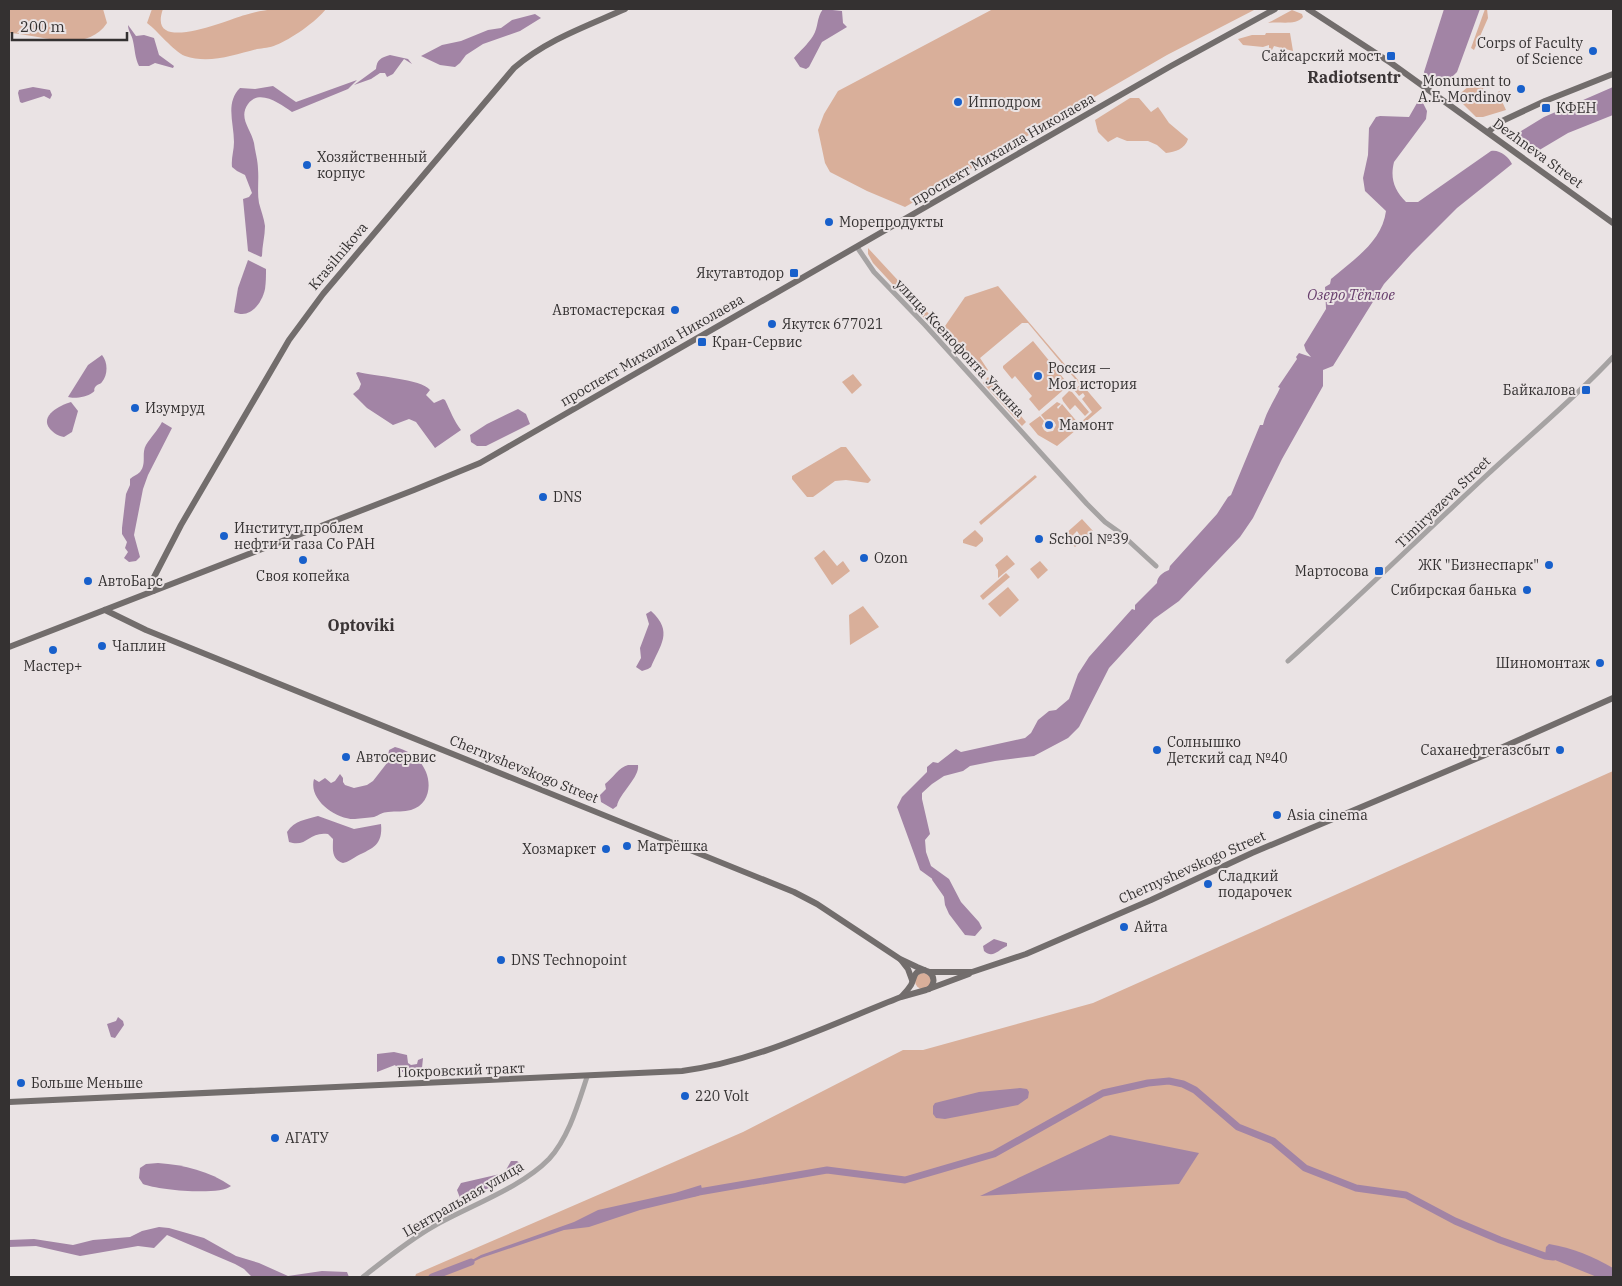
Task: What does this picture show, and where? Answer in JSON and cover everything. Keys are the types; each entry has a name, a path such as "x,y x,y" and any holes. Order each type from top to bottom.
{"main road":[{"name":"Krasilnikova","path":"153,591 152,581 181,525 294,332 323,294 514,68 527,57 552,42 625,9"},
{"name":"проспект Михаила Николаева","path":"9,647 480,463 1171,66 1275,9"},
{"name":"Dezhneva Street","path":"1308,9 1391,63 1613,223"},
{"path":"1488,132 1500,122 1545,101 1613,74"},
{"name":"Chernyshevskogo Street","path":"105,610 155,634 794,892 816,904 900,959 927,971"},
{"name":"Chernyshevskogo Street","path":"926,990 1035,950 1151,900 1252,852 1444,772 1613,698"},
{"path":"900,959 908,969 917,989 926,990 932,986 933,976 927,971"},
{"path":"901,997 917,972 972,972"},
{"name":"Покровский тракт","path":"9,1102 587,1077 708,1068 774,1048 901,997 926,990"}],"street":[{"name":"улица Ксенофонта Уткина","path":"857,247 874,272 925,325 1093,510 1156,566"},
{"name":"Timiryazeva Street","path":"1288,661 1494,468 1577,394 1613,357"},
{"name":"Центральная улица","path":"363,1277 433,1226 518,1182 540,1167 550,1158 569,1127 587,1077"}],"shaded area":[{"path":"287,8 326,9 303,30 274,46 221,58 203,59 185,56 180,53 147,23 152,9 163,9 161,23 166,30 177,33 208,27 263,11"},
{"path":"9,9 103,9 107,23 98,33 87,38 75,40 48,39 9,33"},
{"name":"Ипподром","path":"993,9 1256,9 1167,55 905,207 867,191 830,172 825,163 818,130 824,114 838,91"},
{"path":"1485,9 1487,9 1488,18 1474,50 1471,48"},
{"path":"1292,10 1302,14 1303,17 1292,22 1268,23"},
{"path":"1266,33 1290,33 1293,51 1274,46 1272,50 1269,50 1269,45 1263,47 1243,45 1238,39 1252,35 1265,35"},
{"path":"1482,84 1484,85 1482,94 1487,99 1494,98 1500,92 1499,95 1506,110 1483,117 1476,117 1456,97 1469,86 1480,88"},
{"path":"1130,98 1139,98 1151,112 1158,107 1169,123 1188,139 1185,145 1176,151 1166,153 1157,145 1148,141 1127,141 1117,137 1108,142 1098,132 1095,120"},
{"path":"868,248 943,329 965,297 998,286 1102,408 1057,446 1038,435 1029,424 1040,416 1044,421 1042,426 1044,430 1047,432 1053,431 1056,425 1054,422 1050,419 1045,420 1041,415 1057,402 1061,404 1057,407 1058,409 1062,404 1079,424 1092,412 1082,399 1085,396 1083,393 1079,396 1074,390 1080,385 1028,323 1022,323 980,358 988,370 981,377 978,377 953,346 945,341 873,263 868,254"},
{"path":"1033,341 1069,385 1039,411 1029,399 1032,396 1015,376 1012,379 1003,368"},
{"path":"853,374 862,385 852,394 842,382"},
{"path":"988,377 1026,422 1022,426 983,383"},
{"path":"1069,391 1089,412 1085,416 1075,405 1070,410 1063,401 1062,398"},
{"path":"841,447 846,447 871,480 868,483 846,480 835,481 813,497 807,497 792,479 792,476"},
{"path":"1035,475 1037,477 981,525 979,522"},
{"path":"1082,519 1093,531 1075,547 1069,541 1079,534 1077,531 1068,540 1064,535"},
{"path":"975,530 983,538 983,541 976,547 963,543 963,540"},
{"path":"824,550 837,566 843,561 850,571 832,585 814,558"},
{"path":"1007,555 1015,564 998,578 998,570 995,565"},
{"path":"1040,561 1048,570 1038,579 1030,569"},
{"path":"1006,573 1010,577 983,600 980,596"},
{"path":"1008,587 1019,600 1000,617 988,604"},
{"path":"863,606 879,627 850,645 849,615"},
{"path":"1613,771 1613,1277 415,1277 416,1274 743,1132 903,1050 923,1050 1093,1003"},
{"path":"923,973 931,981 923,989 915,981"}],"water":[{"path":"823,9 842,11 843,23 847,27 822,42 809,67 806,69 800,67 794,58 813,36"},
{"path":"1444,9 1480,9 1457,72 1448,81 1435,82 1429,79 1424,72"},
{"path":"535,14 541,18 520,31 483,44 466,55 455,67 440,65 421,56 442,45 461,41 488,30 501,28 512,20"},
{"path":"128,25 136,36 144,35 154,38 159,55 174,66 173,68 155,63 149,66 139,66"},
{"path":"390,55 408,59 412,64 404,59 393,74 387,77 385,73 380,73 371,79 354,85 376,69 380,59"},
{"path":"357,80 348,89 292,112 270,99 253,99 248,104 244,114 254,143 258,166 258,199 265,226 262,256 248,251 243,199 249,197 252,193 245,175 232,167 234,142 231,114 235,94 240,88 255,89 273,86 296,102"},
{"path":"33,87 50,90 52,95 50,99 44,96 20,102 19,90"},
{"path":"1613,87 1613,115 1568,133 1531,155 1513,136 1544,117"},
{"name":"Озеро Тёплое","path":"1417,103 1423,103 1427,111 1426,119 1394,162 1392,173 1394,184 1406,202 1418,202 1491,151 1503,154 1512,164 1457,208 1384,284 1333,366 1323,370 1323,386 1282,459 1253,518 1240,537 1179,601 1154,619 1109,668 1079,727 1068,738 1034,756 970,766 963,771 944,776 922,793 930,834 925,840 926,852 931,866 949,879 961,902 982,928 975,936 965,935 949,914 945,905 943,889 920,870 897,807 902,797 927,772 927,767 933,762 938,763 956,749 961,752 1025,738 1031,733 1038,720 1049,711 1056,710 1069,699 1078,674 1089,657 1132,609 1135,610 1135,605 1157,583 1161,575 1169,570 1170,566 1217,514 1231,495 1260,425 1263,425 1280,388 1278,387 1299,353 1311,357 1304,345 1326,309 1325,287 1330,284 1331,279 1365,250 1379,232 1383,222 1386,211 1365,191 1363,178 1368,155 1369,128 1376,117 1409,117"},
{"path":"248,260 266,269 265,289 261,300 254,309 245,314 240,314 234,312 238,288"},
{"path":"102,355 107,368 102,383 84,397 68,397 88,365"},
{"path":"356,373 425,386 430,390 426,395 434,403 445,400 461,430 435,448 416,422 409,419 393,425 367,408 353,394 359,389 361,384"},
{"path":"71,402 78,411 72,432 64,437 60,436 50,429 47,420 57,408"},
{"path":"518,409 526,414 530,424 486,446 477,446 471,442 470,435 487,424"},
{"path":"162,422 172,428 143,489 134,535 140,557 136,561 129,562 124,558 128,552 125,548 127,542 122,534 126,494 130,485 130,479 142,469 146,445"},
{"path":"651,611 662,626 663,639 651,667 642,671 636,667 641,658 640,648 649,624 646,614"},
{"path":"395,747 414,756 426,772 429,784 427,795 417,808 408,811 384,812 374,817 355,819 340,816 333,812 315,794 313,787 314,779 319,782 325,778 331,783 340,774 345,785 354,788 367,785 373,781 387,763 389,750"},
{"path":"628,765 638,765 638,770 621,796 617,806 613,809 601,802 600,795 606,789 605,784 619,770"},
{"path":"318,816 354,829 381,824 379,841 372,848 343,863 336,859 333,850 333,839 328,834 316,835 300,843 289,842 287,832 293,825"},
{"path":"994,939 1007,943 1007,946 996,953 987,953 984,951 983,946"},
{"path":"118,1017 123,1021 124,1025 115,1038 111,1037 107,1024 116,1021"},
{"path":"394,1052 407,1055 408,1063 411,1065 417,1064 418,1060 423,1058 422,1068 418,1072 400,1072 395,1065 377,1072 377,1054"},
{"path":"1027,1089 1029,1092 1028,1098 1018,1105 945,1119 936,1118 933,1114 935,1103 979,1092"},
{"path":"1110,1135 1199,1153 1179,1184 980,1196"},
{"path":"511,1161 517,1161 522,1165 520,1170 514,1175 464,1199 460,1198 457,1190 461,1183 500,1174 506,1170"},
{"path":"146,1164 178,1165 196,1170 214,1176 231,1186 215,1191 202,1191 174,1190 143,1184 139,1178 140,1168"},
{"path":"701,1185 703,1193 698,1196 640,1210 589,1227 564,1230 463,1265 481,1255 574,1222 598,1210 675,1193"},
{"path":"159,1227 204,1238 236,1256 259,1263 288,1276 322,1271 347,1272 349,1277 252,1277 235,1264 167,1235 154,1248 138,1246 80,1256 36,1246 9,1247 9,1240 34,1239 73,1245 93,1240 130,1237 142,1231"},
{"path":"1549,1244 1590,1256 1613,1268 1613,1277 1597,1277 1545,1256 1546,1247"}],"waterway":[{"path":"934,879 946,896"},
{"path":"693,1193 827,1170 905,1180 994,1154 1103,1093 1148,1083 1169,1081 1183,1084 1195,1090 1238,1127 1273,1141 1305,1168 1356,1188 1406,1195 1455,1221 1500,1240 1553,1257"},
{"path":"432,1277 471,1262"}],"place":[{"name":"Corps of Faculty of Science","path":"1593,51"},
{"name":"Сайсарский мост","path":"1391,56"},
{"name":"Monument to A.E. Mordinov","path":"1521,89"},
{"name":"Ипподром","path":"958,102"},
{"name":"КФЕН","path":"1546,108"},
{"name":"Хозяйственный корпус","path":"307,165"},
{"name":"Морепродукты","path":"829,222"},
{"name":"Якутавтодор","path":"794,273"},
{"name":"Автомастерская","path":"675,310"},
{"name":"Якутск 677021","path":"772,324"},
{"name":"Кран-Сервис","path":"702,342"},
{"name":"Россия — Моя история","path":"1038,376"},
{"name":"Байкалова","path":"1586,390"},
{"name":"Изумруд","path":"135,408"},
{"name":"Мамонт","path":"1049,425"},
{"name":"DNS","path":"543,497"},
{"name":"Институт проблем нефти и газа Со РАН","path":"224,536"},
{"name":"School №39","path":"1039,539"},
{"name":"Ozon","path":"864,558"},
{"name":"Своя копейка","path":"303,560"},
{"name":"ЖК \"Бизнеспарк\"","path":"1549,565"},
{"name":"Мартосова","path":"1379,571"},
{"name":"АвтоБарс","path":"88,581"},
{"name":"Сибирская банька","path":"1527,590"},
{"name":"Чаплин","path":"102,646"},
{"name":"Мастер+","path":"53,650"},
{"name":"Шиномонтаж","path":"1600,663"},
{"name":"Солнышко Детский сад №40","path":"1157,750"},
{"name":"Саханефтегазсбыт","path":"1560,750"},
{"name":"Автосервис","path":"346,757"},
{"name":"Asia cinema","path":"1277,815"},
{"name":"Матрёшка","path":"627,846"},
{"name":"Хозмаркет","path":"606,849"},
{"name":"Сладкий подарочек","path":"1208,884"},
{"name":"Айта","path":"1124,927"},
{"name":"DNS Technopoint","path":"501,960"},
{"name":"Больше Меньше","path":"21,1083"},
{"name":"220 Volt","path":"685,1096"},
{"name":"АГАТУ","path":"275,1138"}],"district":[{"name":"Radiotsentr","path":"1354,77"},
{"name":"Optoviki","path":"361,625"}]}
